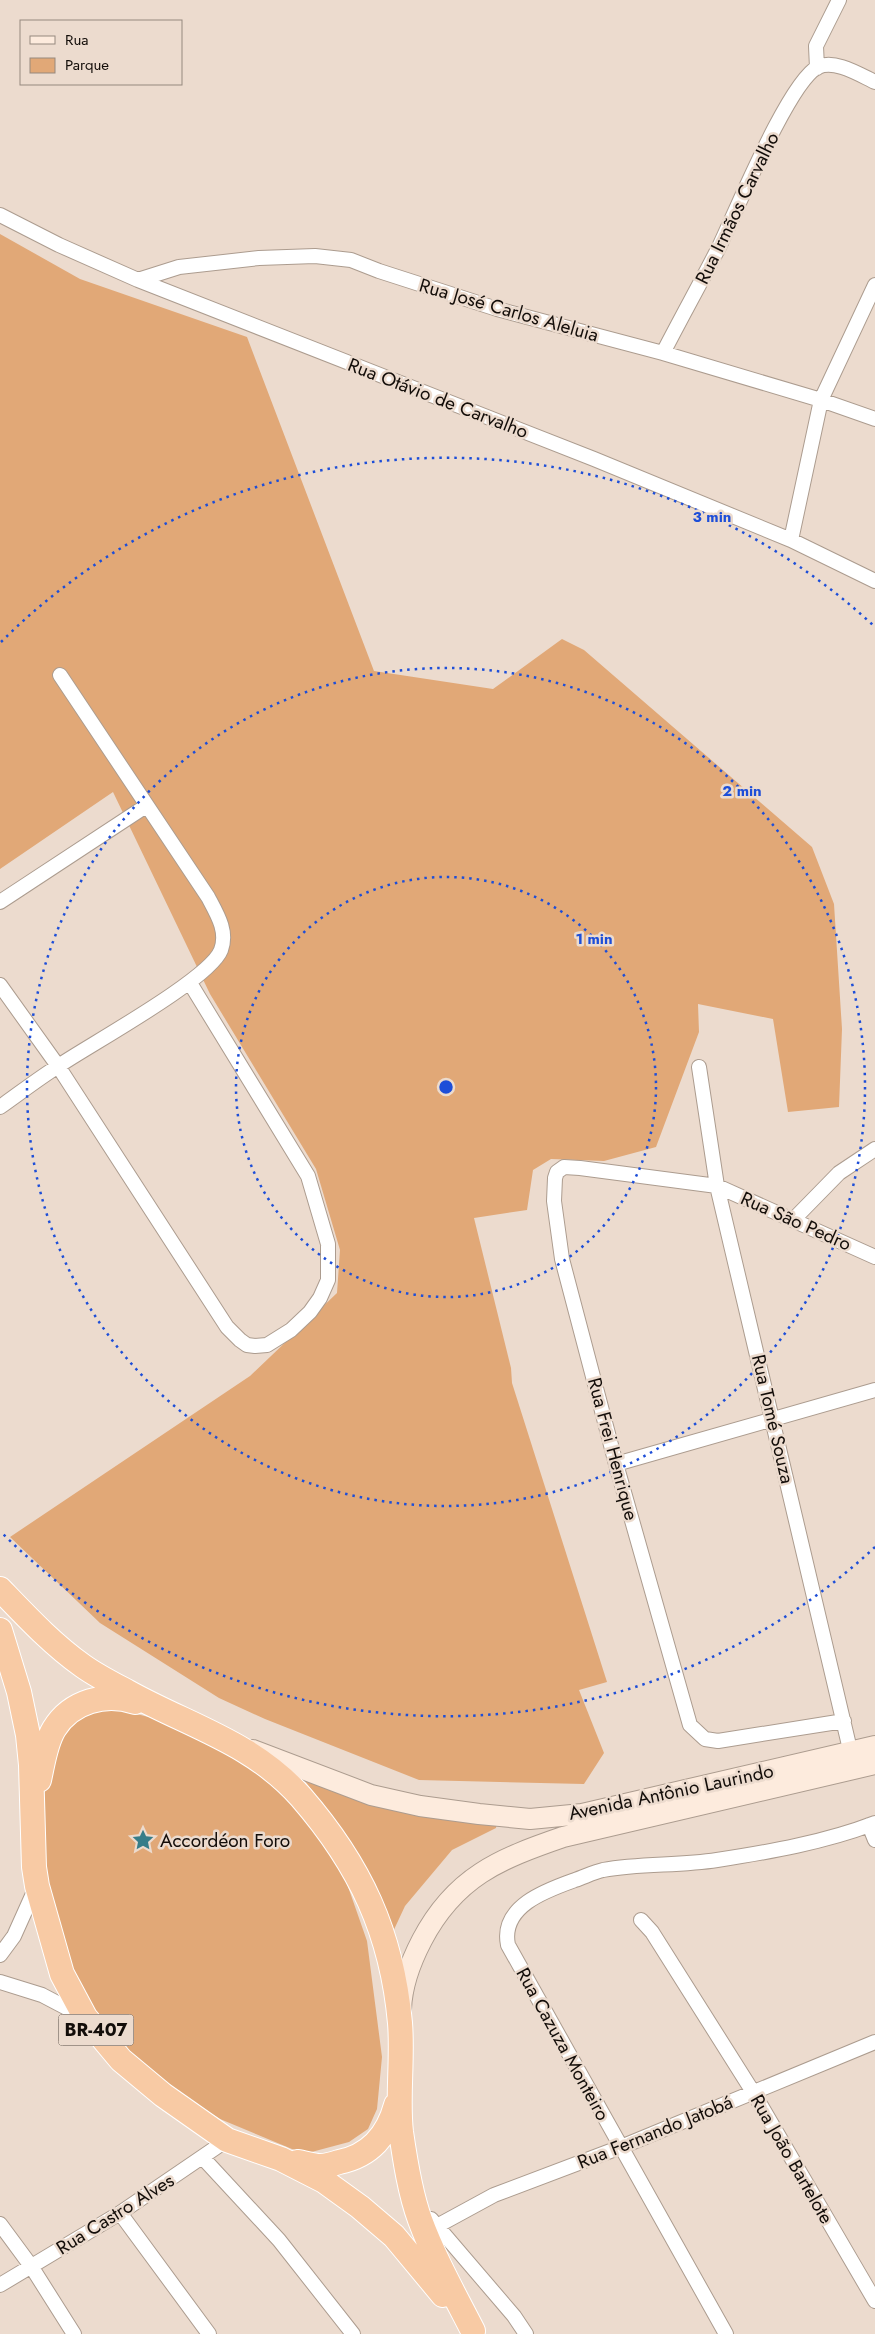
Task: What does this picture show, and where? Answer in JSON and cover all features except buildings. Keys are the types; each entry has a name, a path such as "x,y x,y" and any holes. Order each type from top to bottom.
{"highway":[{"name":"BR-407","path":"0,1589 34,1625 84,1666 130,1694 235,1744 269,1768 300,1796 333,1839 362,1885 380,1925 387,1949 400,2023 401,2130 415,2200 419,2217 434,2256 474,2332"},
{"name":"BR-407","path":"0,1630 19,1692 28,1735 31,1765 31,1815 37,1886 62,1974 85,2017 121,2060 163,2095 227,2140 281,2159 324,2181 394,2236 474,2332"},
{"name":"BR-407","path":"31,1815 45,1749 54,1729 68,1712 88,1701 106,1698 128,1700 186,1720"},
{"name":"BR-407","path":"281,2159 322,2166 346,2161 370,2150 384,2134 392,2118 401,2081"}],"main road":[{"name":"Avenida Antônio Laurindo","path":"235,1744 371,1795 420,1806 530,1819 582,1814 852,1761 875,1764"},
{"name":"Avenida Antônio Laurindo","path":"400,2023 401,2002 412,1960 434,1917 451,1896 489,1867 513,1855 563,1837 852,1761 875,1746"}],"street":[{"path":"839,0 816,46 816,68 824,65 842,67 875,82"},
{"name":"Rua Irmãos Carvalho","path":"663,353 718,249 789,101 805,78 816,68"},
{"name":"Rua Otávio de Carvalho","path":"0,215 59,245 138,280 385,378 493,417 791,540 875,582"},
{"name":"Rua José Carlos Aleluia","path":"138,280 163,271 193,265 259,258 332,256 351,260 379,271 498,309 663,353 820,400 875,419"},
{"path":"791,540 820,400 875,285"},
{"path":"0,1107 58,1066 190,982 215,960 224,936 218,915 208,897 60,675"},
{"path":"0,902 146,806"},
{"path":"0,985 58,1066 172,1245 232,1334 247,1345 267,1345 278,1340 310,1312 320,1298 328,1280 330,1261 326,1237 308,1176 190,982"},
{"name":"Rua Tomé Souza","path":"699,1067 717,1186 852,1761"},
{"path":"794,1219 840,1173 875,1149"},
{"name":"Rua Frei Henrique","path":"717,1186 564,1167 557,1172 553,1188 562,1259 616,1464 690,1725 697,1734 705,1739 718,1741 844,1721"},
{"name":"Rua São Pedro","path":"717,1186 875,1257"},
{"path":"616,1464 875,1390"},
{"path":"872,1824 875,1840"},
{"name":"Rua Cazuza Monteiro","path":"726,2334 508,1945 507,1935 511,1920 526,1903 544,1892 602,1870 716,1860 826,1838 872,1824"},
{"path":"0,1955 14,1936 37,1886"},
{"name":"Rua João Bartelote","path":"641,1920 652,1932 753,2092 875,2301"},
{"path":"0,1982 42,1995 85,2017"},
{"name":"Rua Fernando Jatobá","path":"437,2226 494,2195 621,2146 875,2042"},
{"name":"Rua Castro Alves","path":"0,2285 120,2213 227,2140"},
{"path":"203,2158 279,2240 353,2334"},
{"path":"415,2200 514,2316 526,2334"},
{"path":"120,2213 209,2334"},
{"path":"0,2224 31,2266 74,2334"}],"green space":[{"path":"0,234 80,279 247,337 374,671 493,689 562,639 584,650 812,847 834,904 842,1029 839,1107 788,1112 773,1019 698,1004 699,1032 656,1147 604,1161 551,1159 533,1170 527,1210 474,1218 511,1368 512,1383 607,1682 579,1690 604,1753 584,1784 419,1780 265,1719 219,1698 100,1623 10,1537 250,1376 337,1293 340,1250 316,1169 210,994 113,792 0,869"},
{"path":"110,1707 156,1719 198,1735 248,1765 299,1809 345,1878 367,1941 382,2057 377,2109 368,2129 349,2142 304,2154 220,2119 175,2091 128,2055 93,2014 74,1974 48,1909 40,1845 45,1784 66,1726 89,1710"},
{"path":"302,1777 497,1821 496,1828 452,1850 405,1906 391,1936 375,1885 351,1843"}],"place":[{"name":"Accordéon Foro","path":"143,1840"}]}
